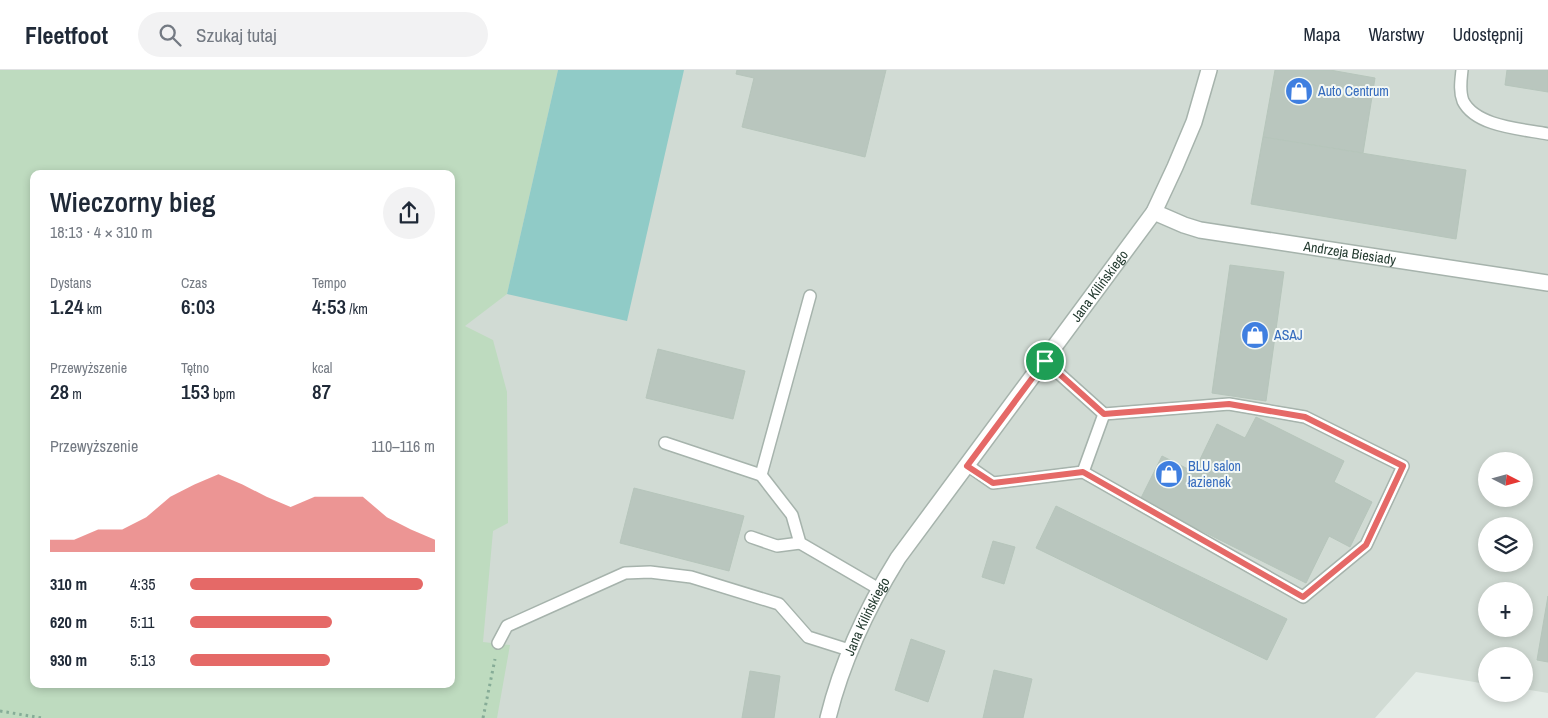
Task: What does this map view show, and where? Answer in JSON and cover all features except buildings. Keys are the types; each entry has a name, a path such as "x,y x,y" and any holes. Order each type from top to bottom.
{"street":[{"name":"Jana Kilińskiego","path":"828,718 849,650 879,589 898,558 1154,212 1172,176 1194,122 1209,70"},
{"name":"Andrzeja Biesiady","path":"1154,212 1200,230 1548,283"}],"lane":[{"path":"1462,70 1460,86 1464,102 1479,117 1491,123 1548,134"},
{"path":"761,476 810,296"},
{"path":"967,466 993,483 1083,472 1303,597 1366,545 1403,466 1305,417 1229,404 1104,414 1045,361"},
{"path":"1083,472 1104,414"},
{"path":"665,443 761,476 792,516 800,543"},
{"path":"751,537 777,546 800,543 879,589"},
{"path":"498,644 507,626 625,573 650,572 690,576 779,604 808,637 849,650"}],"path":[{"path":"483,718 498,644"},
{"path":"0,712 42,718"}],"shaded area":[{"path":"0,70 1548,70 1548,693 1533,690 1533,647 1478,647 1478,683 1416,672 1375,718 0,718"}],"green space":[{"path":"0,70 558,70 507,294 465,326 493,340 507,392 508,523 493,531 483,642 510,645 497,718 0,718"}],"water":[{"path":"558,70 684,70 627,321 507,294"}],"place":[{"name":"Auto Centrum","path":"1299,91"},
{"name":"ASAJ","path":"1255,335"},
{"name":"BLU salon łazienek","path":"1169,474"}],"route":[{"path":"1045,361 1104,414 1229,404 1305,417 1403,466 1366,545 1303,597 1083,472 993,483 967,466 1045,361"}]}
